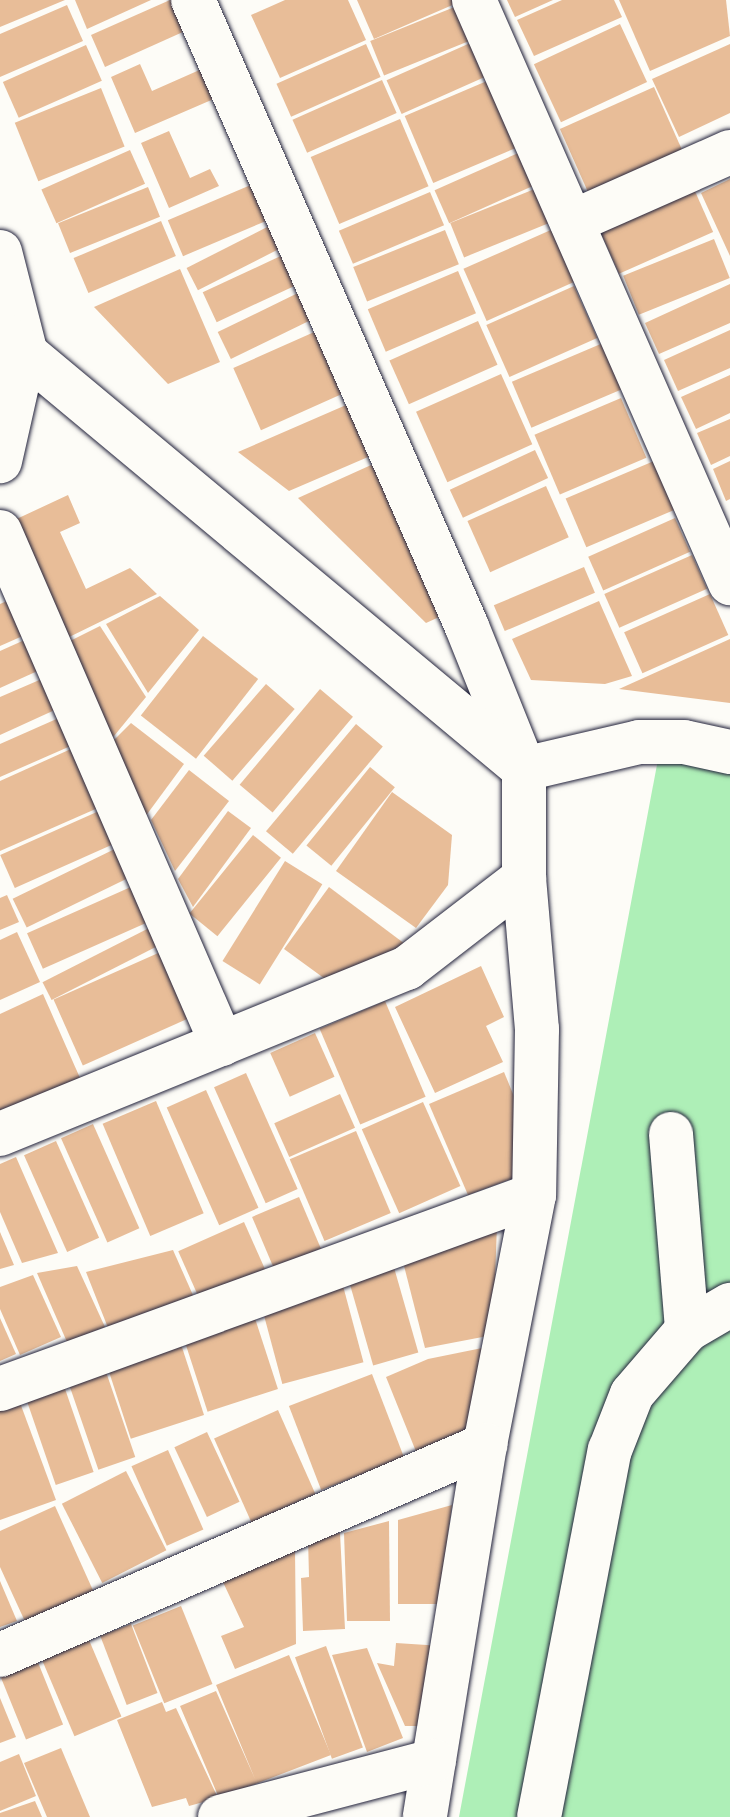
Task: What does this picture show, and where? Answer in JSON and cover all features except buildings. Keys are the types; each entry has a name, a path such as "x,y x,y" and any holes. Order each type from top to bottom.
{"street":[{"path":"193,0 467,627 524,769 524,878 537,1029 534,1195 485,1445 425,1817"},
{"path":"474,0 730,583"},
{"path":"572,222 730,152"},
{"path":"0,252 12,341 0,461"},
{"path":"12,341 524,769"},
{"path":"0,532 222,1044"},
{"path":"524,769 639,742 684,742 730,752"},
{"path":"0,1134 407,968 524,878"},
{"path":"671,1134 687,1330"},
{"path":"0,1389 534,1195"},
{"path":"539,1817 610,1450 632,1394 687,1330 730,1305"},
{"path":"0,1655 485,1445"},
{"path":"220,1817 434,1761"}],"green space":[{"path":"662,738 730,751 730,1817 459,1817"}]}
